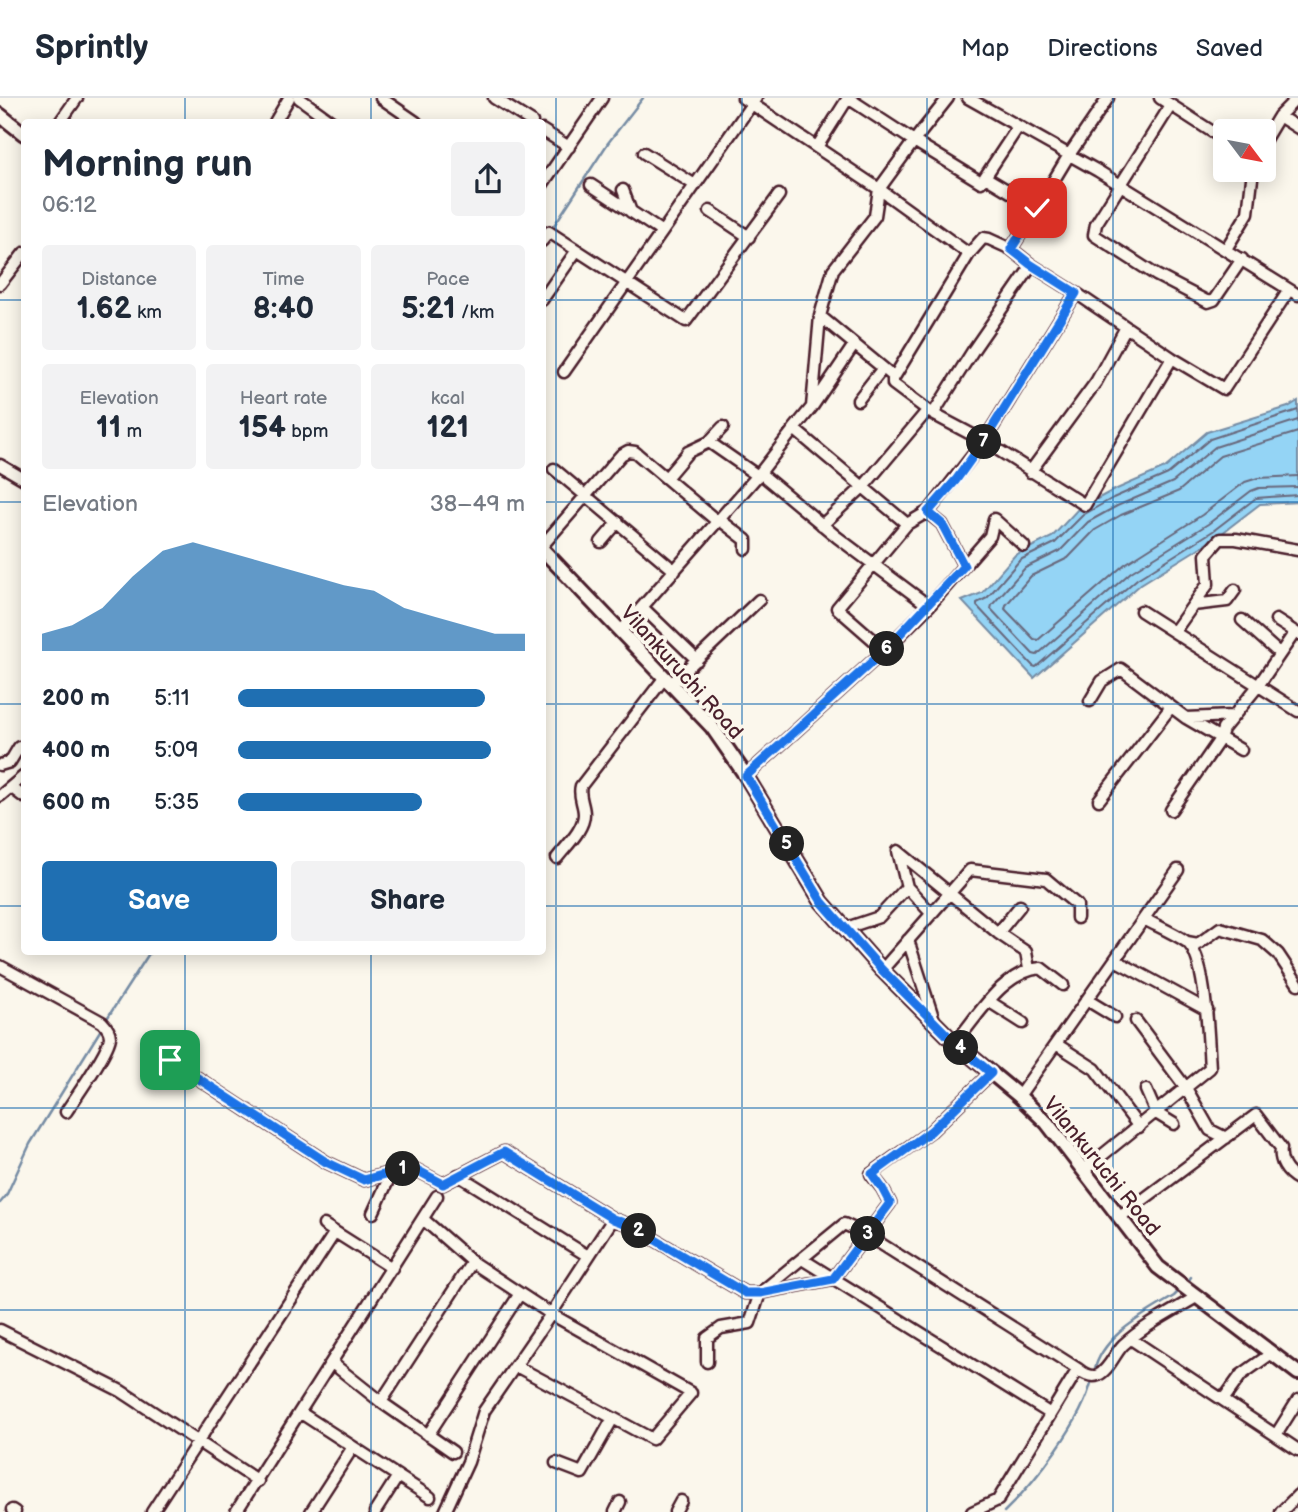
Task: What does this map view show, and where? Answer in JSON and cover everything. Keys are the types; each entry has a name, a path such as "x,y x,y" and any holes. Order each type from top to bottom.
{"street":[{"path":"62,119 77,98"},
{"path":"277,119 289,98"},
{"path":"299,98 328,119"},
{"path":"381,98 412,119"},
{"path":"495,98 527,119"},
{"path":"546,179 602,98"},
{"path":"817,148 848,98 981,182 1018,127"},
{"path":"812,407 820,316 833,270 874,216 879,189 948,98"},
{"path":"968,98 1069,155 1294,292 1224,389 1172,358 1011,249 983,238 969,254 894,377 893,384 930,413 984,441 1085,505 1172,358"},
{"path":"1011,249 1108,98"},
{"path":"1160,98 1213,132"},
{"path":"1276,121 1297,98"},
{"path":"564,372 695,185 750,100 969,254"},
{"path":"1171,105 1096,224 1094,235 1156,275 1208,302 1211,302 1242,259"},
{"path":"0,115 21,132"},
{"path":"1279,116 1298,128"},
{"path":"546,133 569,147"},
{"path":"644,153 695,185"},
{"path":"985,177 1037,208"},
{"path":"1226,249 1248,213 1252,182"},
{"path":"591,185 662,232"},
{"path":"623,190 632,212"},
{"path":"548,236 577,250 686,321 779,195"},
{"path":"710,211 748,237"},
{"path":"546,294 577,250"},
{"path":"0,284 21,257"},
{"path":"822,525 864,486 930,413 1027,274 1030,264"},
{"path":"885,650 837,608 907,524 928,512 956,480 984,441 1076,293"},
{"path":"820,316 894,377"},
{"path":"1030,472 1096,382 1126,327"},
{"path":"621,631 759,475 812,407 854,345"},
{"path":"858,400 883,368"},
{"path":"666,478 688,452 709,442 723,427"},
{"path":"794,429 907,524"},
{"path":"709,442 759,475 929,606"},
{"path":"546,542 621,455 628,451 635,452 746,540 746,549"},
{"path":"0,465 21,477"},
{"path":"554,469 676,571"},
{"path":"928,512 942,524 964,566"},
{"path":"746,776 885,650 929,606 990,536 993,519 1024,546"},
{"path":"601,542 618,522"},
{"path":"1174,632 1208,584 1206,555 1220,539 1236,539 1298,550"},
{"name":"Vilankuruchi Road","path":"546,551 712,727 746,776 822,902 882,970 955,1043 1047,1123 1158,1267 1298,1373"},
{"path":"1193,605 1227,601 1235,590"},
{"path":"557,858 582,822 584,814 579,790 581,786 668,681 698,660 759,600"},
{"path":"642,607 698,660"},
{"path":"1141,611 1298,711"},
{"path":"1242,620 1280,654"},
{"path":"1171,810 1220,739 1223,729 1296,633 1276,620"},
{"path":"1090,701 1102,681 1121,669 1186,718 1241,750"},
{"path":"1099,800 1171,707"},
{"path":"1186,718 1233,716"},
{"path":"0,765 10,762 19,747"},
{"path":"0,796 21,779"},
{"path":"12,788 21,795"},
{"path":"932,913 907,887 898,851 998,933 1026,952 1029,969"},
{"path":"882,970 970,870 1046,879 1077,905 1077,918"},
{"path":"1019,1096 1178,870"},
{"path":"846,928 879,917 907,887"},
{"path":"998,933 1020,906"},
{"path":"1144,919 1187,942 1198,944 1220,928 1262,940 1278,954 1298,984"},
{"path":"908,940 936,1023"},
{"path":"1084,1170 1210,1068 1207,1010 1196,952 1187,942"},
{"path":"1115,960 1207,1010"},
{"path":"0,966 104,1025 110,1039 66,1112"},
{"path":"955,1043 1006,983 1029,969 1041,968 1063,985"},
{"path":"1087,1000 1115,1017"},
{"path":"990,1002 1023,1023"},
{"path":"1136,1021 1186,1088 1210,1130 1226,1138"},
{"path":"1056,1044 1095,1069 1139,1127"},
{"path":"170,1060 326,1162 364,1180 411,1167 443,1184 504,1152 613,1219 632,1226 745,1293 760,1293 833,1279 890,1203 872,1174 931,1131 991,1073"},
{"path":"1146,1090 1156,1113 1174,1124"},
{"path":"1121,1217 1256,1115 1281,1148 1280,1155 1288,1174 1298,1179"},
{"path":"373,1213 392,1172"},
{"path":"458,1175 588,1256"},
{"path":"236,1512 437,1196"},
{"path":"423,1219 472,1262 519,1295 691,1393 652,1439 516,1366"},
{"path":"445,1512 468,1462 484,1411 613,1219"},
{"path":"707,1362 708,1338 721,1328 750,1323 760,1293 844,1224 867,1235 1078,1369 1095,1376 1131,1339 1198,1296"},
{"path":"324,1225 392,1268"},
{"path":"152,1512 335,1232"},
{"path":"802,1259 1049,1413"},
{"path":"381,1402 472,1262"},
{"path":"428,1435 519,1295"},
{"path":"0,1330 121,1391 258,1481"},
{"path":"1131,1339 1298,1450"},
{"path":"1223,1400 1241,1375 1272,1353"},
{"path":"332,1363 381,1402 453,1452"},
{"path":"972,1512 998,1500 1078,1369"},
{"path":"1276,1435 1298,1400"},
{"path":"301,1413 430,1497"},
{"path":"556,1463 582,1473 613,1418"},
{"path":"311,1512 353,1447"},
{"path":"374,1512 398,1476"},
{"path":"1281,1512 1298,1495"},
{"path":"675,1512 681,1501"},
{"path":"615,1512 620,1502"}],"water":[{"path":"1298,401 1298,502 1260,504 1217,537 1141,584 1034,678 962,601 982,593 1015,555 1052,537 1078,509 1165,468 1207,432 1288,407"}],"waterway":[{"path":"551,230 608,143 643,98"},
{"path":"106,1020 148,955"},
{"path":"0,1203 6,1196 30,1144 103,1026"},
{"path":"1187,1283 1191,1277"},
{"path":"1094,1372 1106,1347 1115,1337 1180,1290"},
{"path":"1004,1512 1030,1484 1068,1432 1087,1396 1092,1379"}],"route":[{"path":"170,1060 326,1162 364,1180 411,1167 443,1184 504,1152 613,1219 632,1226 745,1293 760,1293 833,1279 890,1203 872,1174 931,1131 991,1073 955,1043 882,970 822,902 746,776 885,650 964,566 942,524 928,512 956,480 984,441 1076,293 1011,249 1037,208"}]}
